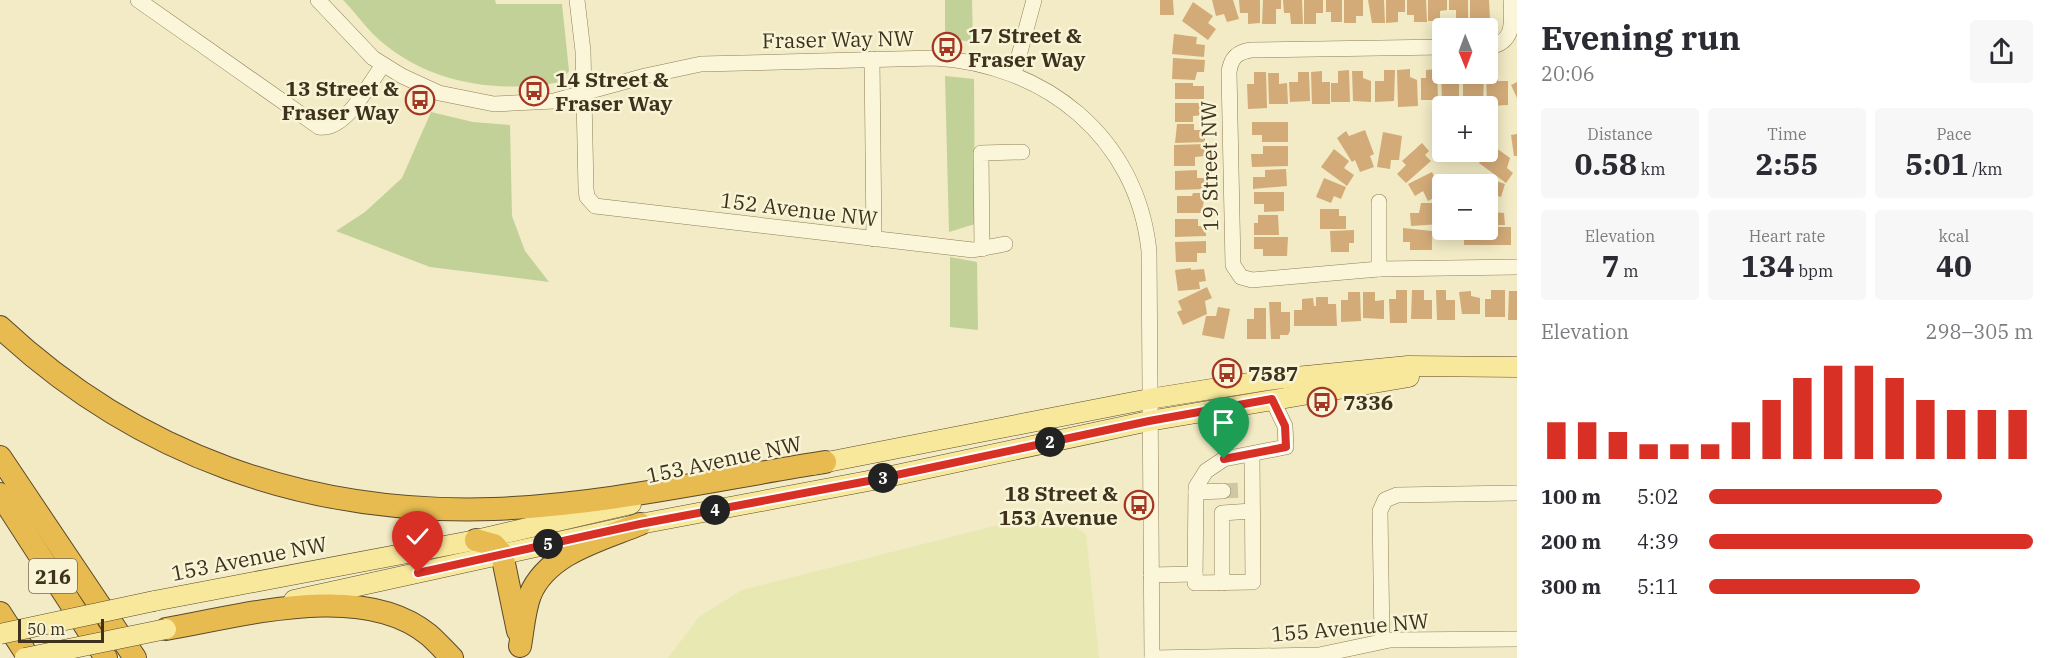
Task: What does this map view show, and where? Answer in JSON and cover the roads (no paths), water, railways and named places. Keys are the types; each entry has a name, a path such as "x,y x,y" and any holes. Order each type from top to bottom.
{"highway":[{"path":"0,327 75,387 166,444 225,469 326,496 414,507 526,507 825,462"},
{"path":"0,457 135,658"},
{"name":"216","path":"0,494 106,658"},
{"path":"521,652 529,597 546,570 565,556 640,524"},
{"path":"476,540 494,545 502,554 521,652"},
{"path":"166,629 297,607 327,605 362,608 374,610 412,625 428,634 452,658"},
{"path":"0,613 27,658"}],"main road":[{"name":"153 Avenue NW","path":"0,634 154,601 476,540 825,462 1149,399 1275,379 1360,370 1408,366 1517,367"},
{"name":"153 Avenue NW","path":"27,658 640,524 868,481 1149,421 1464,368"}],"street":[{"path":"138,0 314,124 326,128 334,126 343,119 383,65"},
{"name":"Fraser Way NW","path":"318,0 366,51 383,65 420,86 476,102 528,104 584,93 645,76 701,64 872,59 965,60 1014,74 1046,90 1081,116 1112,153 1139,204 1149,251 1152,658"},
{"path":"577,0 584,93"},
{"path":"1014,74 1034,0"},
{"path":"1498,43 1507,40 1512,26 1511,0"},
{"name":"19 Street NW","path":"1379,269 1252,279 1241,277 1232,261 1229,72 1237,54 1251,50 1432,47"},
{"path":"872,59 874,239"},
{"name":"152 Avenue NW","path":"584,93 586,189 589,202 601,208 982,249 1005,244"},
{"path":"982,249 981,153 1022,152"},
{"path":"1379,202 1379,269 1517,267"},
{"path":"1252,454 1247,490 1252,511 1253,582 1195,583 1196,492 1206,471 1224,459 1286,447 1285,426 1272,399"},
{"path":"1196,492 1223,491"},
{"path":"1382,641 1380,511 1385,500 1397,495 1517,493"},
{"path":"1196,508 1222,513 1252,511"},
{"path":"1222,513 1222,583"},
{"path":"1151,575 1195,574"},
{"name":"155 Avenue NW","path":"1152,658 1319,656 1382,641 1517,639"}],"tunnel":[{"path":"1223,491 1242,490"}],"place":[{"name":"17 Street & Fraser Way","path":"947,47"},
{"name":"14 Street & Fraser Way","path":"534,91"},
{"name":"13 Street & Fraser Way","path":"420,100"},
{"name":"7587","path":"1227,373"},
{"name":"7336","path":"1322,402"},
{"name":"18 Street & 153 Avenue","path":"1139,505"}]}
